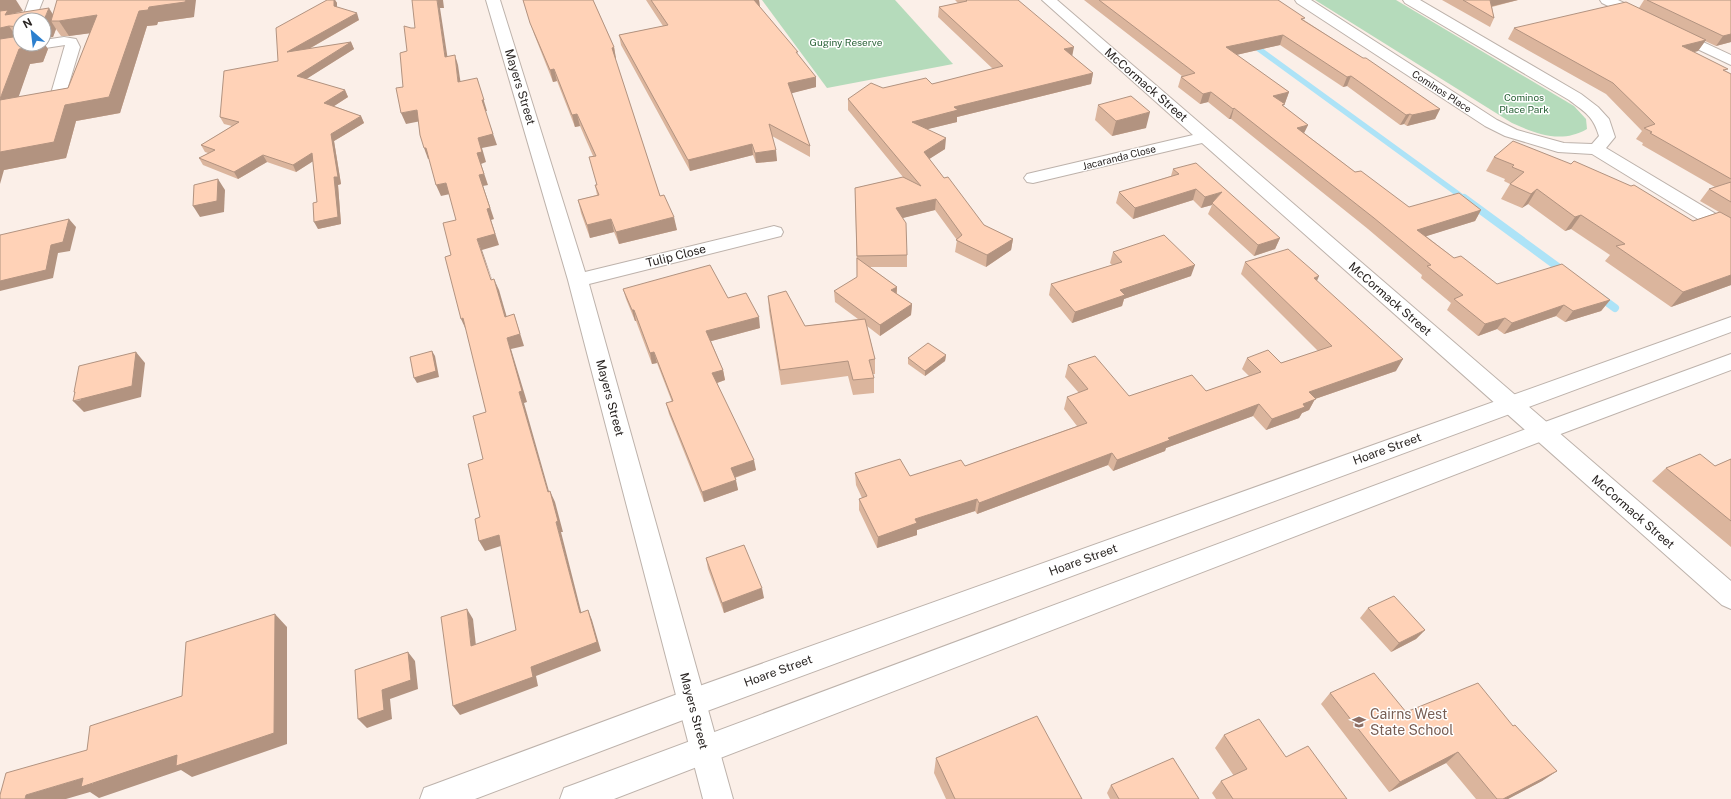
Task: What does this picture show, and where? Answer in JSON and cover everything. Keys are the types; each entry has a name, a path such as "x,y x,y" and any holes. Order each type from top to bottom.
{"street":[{"path":"0,22 30,17 36,0"},
{"name":"Mayers Street","path":"494,0 578,280 718,799"},
{"name":"McCormack Street","path":"1049,0 1731,597"},
{"name":"Cominos Place","path":"1302,0 1491,123 1511,133 1564,148 1596,149 1731,231"},
{"path":"1410,0 1575,97 1592,110 1603,122 1607,138 1596,149"},
{"path":"1607,0 1731,61"},
{"path":"0,51 64,41 71,42 73,46 58,97"},
{"name":"Jacaranda Close","path":"1033,178 1205,136"},
{"name":"Tulip Close","path":"578,280 774,232"},
{"name":"Hoare Street","path":"435,799 691,703 1731,324"},
{"path":"575,799 1542,432 1731,362"}],"green space":[{"name":"Guginy Reserve","path":"762,0 895,0 953,64 827,88"},
{"name":"Cominos Place Park","path":"1315,0 1396,0 1574,106 1586,119 1587,129 1577,134 1558,137 1540,134 1512,123"}],"building":[{"path":"57,0 186,0 185,2 149,7 148,10 139,11 109,97 65,105 54,142 0,152 0,100 68,88 97,15 59,21 52,21"},
{"path":"327,0 334,0 334,6 357,13 287,52 351,42 297,76 345,90 324,103 361,116 331,134 338,177 334,177 338,217 314,222 313,203 317,202 312,153 293,165 263,155 234,172 199,158 215,150 201,145 239,122 220,117 224,71 278,61 276,28"},
{"path":"412,0 437,0 445,57 455,55 458,82 477,78 484,100 482,100 493,134 478,138 482,152 477,153 484,174 479,175 490,208 487,209 495,234 477,239 491,280 494,279 505,317 514,314 520,334 507,338 522,391 519,392 548,492 550,491 558,521 556,522 580,613 588,610 597,642 531,667 533,677 453,706 441,617 467,609 471,646 516,630 499,535 479,541 475,519 480,517 468,464 483,459 473,416 486,412 463,318 461,319 445,257 451,255 443,223 456,220 446,183 436,185 426,148 424,148 420,135 417,110 401,113 396,88 403,87 400,53 407,51 404,26 415,28"},
{"path":"523,0 593,0 614,47 612,48 660,196 664,195 674,217 616,232 611,219 587,225 578,200 599,195 595,185 597,185 589,157 596,156 577,114 572,115 554,69 550,70 530,23"},
{"path":"651,0 754,0 798,52 796,52 816,77 788,83 810,146 769,124 776,150 755,153 752,144 688,160 619,35 668,25"},
{"path":"966,0 1018,0 1074,47 1064,49 1093,73 954,107 958,110 912,122 946,138 924,152 944,178 948,177 984,225 1013,239 987,255 956,240 962,235 936,199 896,208 906,223 907,255 857,256 855,188 903,177 921,186 848,99 871,83 883,88 926,78 932,84 1003,66 939,7 967,1"},
{"path":"1099,0 1278,0 1305,18 1301,19 1363,58 1366,58 1440,109 1406,115 1351,76 1347,77 1283,35 1226,47 1289,92 1273,96 1285,104 1282,105 1308,125 1297,128 1355,172 1361,171 1409,207 1459,193 1481,210 1417,230 1454,258 1461,256 1497,284 1562,264 1610,300 1573,311 1564,305 1512,323 1505,318 1485,324 1454,299 1463,295 1427,266 1431,265 1374,218 1234,108 1233,109 1211,92 1203,94 1181,77 1195,73"},
{"path":"1463,0 1490,0 1494,18"},
{"path":"1647,0 1731,0 1731,34 1723,36"},
{"path":"1626,2 1706,40 1682,46 1728,69 1723,70 1731,74 1731,179 1650,133 1652,132 1644,128 1655,124 1613,83 1514,28"},
{"path":"49,8 47,12 24,12"},
{"path":"8,10 5,15 12,14 12,26 0,28 0,11"},
{"path":"12,37 12,52 18,52 0,99 0,39"},
{"path":"1131,96 1150,112 1116,121 1098,105"},
{"path":"1513,141 1571,164 1574,161 1631,186 1634,185 1693,221 1720,212 1731,218 1731,275 1683,292 1616,246 1625,244 1581,215 1575,217 1537,189 1531,194 1510,184 1524,172 1512,167 1514,165 1494,157"},
{"path":"1196,163 1280,238 1258,245 1212,203 1222,192 1205,197 1196,189 1135,208 1119,192 1179,174 1173,169"},
{"path":"218,179 217,201 193,206 194,185"},
{"path":"1731,182 1731,202 1709,189"},
{"path":"69,219 63,242 51,245 46,270 0,281 0,235"},
{"path":"1164,235 1195,265 1120,290 1125,295 1075,312 1051,284 1122,262 1113,252"},
{"path":"1288,249 1319,276 1314,278 1403,359 1309,392 1316,399 1303,404 1305,407 1272,419 1259,404 1168,438 1170,440 1117,460 1112,453 979,503 977,499 915,519 917,523 878,537 859,499 867,496 855,473 900,459 910,476 961,460 965,466 1087,423 1067,397 1088,389 1068,365 1095,356 1129,396 1192,375 1206,391 1261,372 1247,358 1268,350 1281,363 1332,346 1245,262"},
{"path":"857,258 897,287 891,290 912,304 880,325 834,291 857,277"},
{"path":"710,265 728,298 746,293 759,317 706,331 723,370 712,373 754,460 731,468 736,480 702,492 666,403 673,401 654,352 650,353 634,310 632,310 623,289"},
{"path":"786,291 805,326 865,319 875,359 869,360 874,378 853,380 848,361 780,370 768,296"},
{"path":"928,343 946,355 925,371 908,358"},
{"path":"432,351 436,371 414,378 410,357"},
{"path":"136,352 132,386 73,401 79,366"},
{"path":"1700,454 1715,466 1731,459 1731,521 1666,468"},
{"path":"744,545 762,588 722,603 706,558"},
{"path":"1394,596 1425,630 1399,643 1368,608"},
{"path":"275,614 274,733 176,766 177,755 81,787 83,778 26,795 25,799 0,799 6,773 87,750 90,726 182,696 186,642"},
{"path":"408,652 411,680 382,690 384,710 358,719 355,670"},
{"path":"1374,673 1406,712 1478,683 1513,726 1515,725 1557,771 1503,799 1497,799 1458,752 1400,782 1330,693"},
{"path":"1037,716 1082,799 955,799 936,758"},
{"path":"1259,719 1286,757 1308,746 1347,799 1233,799 1221,781 1247,769 1224,735"},
{"path":"1173,758 1199,799 1119,799 1111,785"}],"waterway":[{"path":"1252,44 1465,199"},
{"path":"1464,198 1566,273"},
{"path":"1600,297 1615,308"}],"place":[{"name":"Cairns West State School","path":"1359,722"}]}
